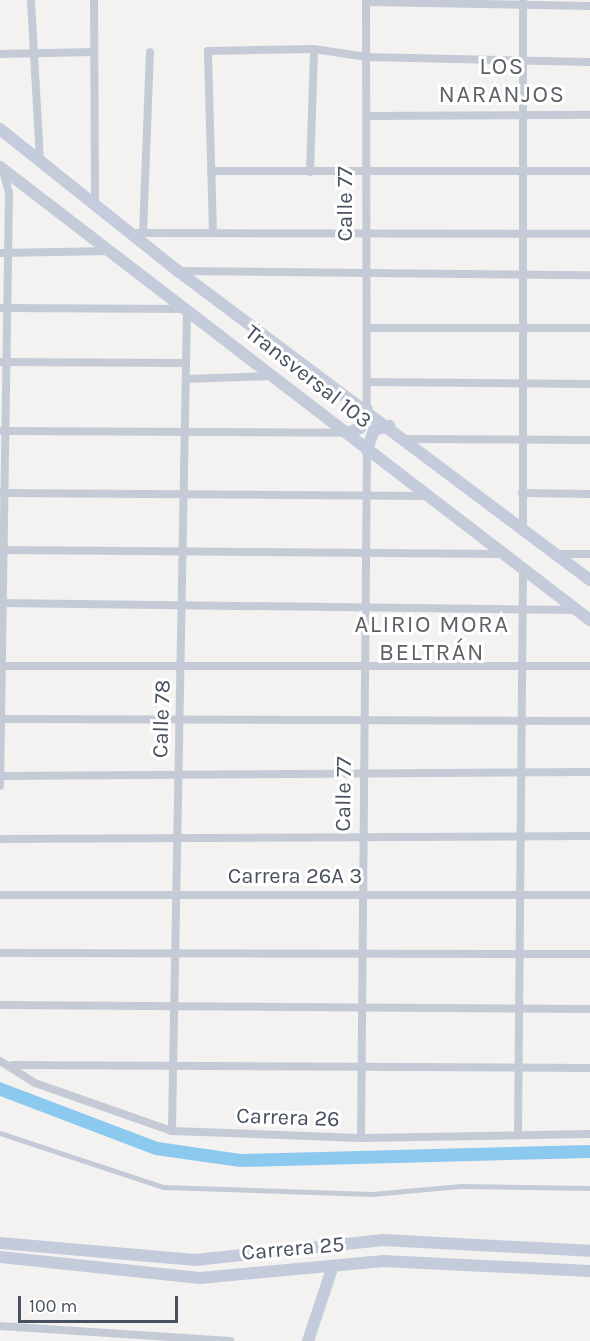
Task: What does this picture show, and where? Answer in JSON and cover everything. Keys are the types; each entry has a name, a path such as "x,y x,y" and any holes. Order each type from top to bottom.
{"street":[{"path":"31,0 40,160"},
{"path":"93,0 95,203"},
{"path":"366,1 590,6"},
{"name":"Calle 77","path":"366,1 367,409"},
{"path":"523,3 523,528"},
{"path":"310,172 314,49"},
{"path":"213,233 208,51 314,49 366,57 590,62"},
{"path":"0,54 94,52"},
{"path":"150,52 139,233 590,234"},
{"path":"367,116 590,115"},
{"name":"Transversal 103","path":"0,129 95,203 139,233 178,271 367,409 590,580"},
{"path":"0,786 6,196 1,168"},
{"name":"Transversal 103","path":"1,168 590,620"},
{"path":"212,171 367,173 590,171"},
{"path":"6,196 25,186"},
{"path":"4,253 112,251"},
{"path":"178,271 590,275"},
{"path":"4,308 187,309"},
{"name":"Calle 78","path":"172,1131 178,952 187,309"},
{"path":"368,328 590,328"},
{"path":"3,362 186,363"},
{"path":"186,379 274,376"},
{"path":"368,382 590,384"},
{"path":"3,431 185,434 347,433 360,428 367,409"},
{"path":"367,450 374,430 389,426"},
{"path":"406,439 590,440"},
{"name":"Calle 77","path":"361,1138 369,553 367,450"},
{"path":"2,493 426,496"},
{"path":"522,494 590,494"},
{"path":"2,550 506,554"},
{"path":"557,555 590,554"},
{"path":"518,1134 523,568"},
{"path":"2,603 368,608 523,606 577,610"},
{"path":"1,666 590,666"},
{"path":"1,719 590,720"},
{"path":"0,776 179,778 521,771 590,772"},
{"path":"0,839 521,834 590,836"},
{"name":"Carrera 26A 3","path":"0,895 364,896 520,892 590,895"},
{"path":"0,953 590,954"},
{"path":"0,1005 362,1010 590,1009"},
{"name":"Carrera 26","path":"0,1061 11,1065 35,1083 172,1131 361,1138 590,1134"},
{"path":"11,1065 519,1065 590,1068"},
{"name":"Carrera 25","path":"0,1243 195,1260 382,1240 590,1251"},
{"name":"Carrera 25","path":"0,1257 200,1278 383,1261 590,1271"},
{"path":"308,1341 333,1266"},
{"path":"0,1326 231,1341"}],"lane":[{"path":"0,1132 162,1186 372,1194 461,1186 590,1188"}],"water":[{"path":"0,1082 158,1142 241,1154 590,1145 590,1158 240,1167 155,1155 0,1096"}],"district":[{"name":"LOS NARANJOS","path":"502,81"},
{"name":"ALIRIO MORA BELTRÁN","path":"432,639"}]}
